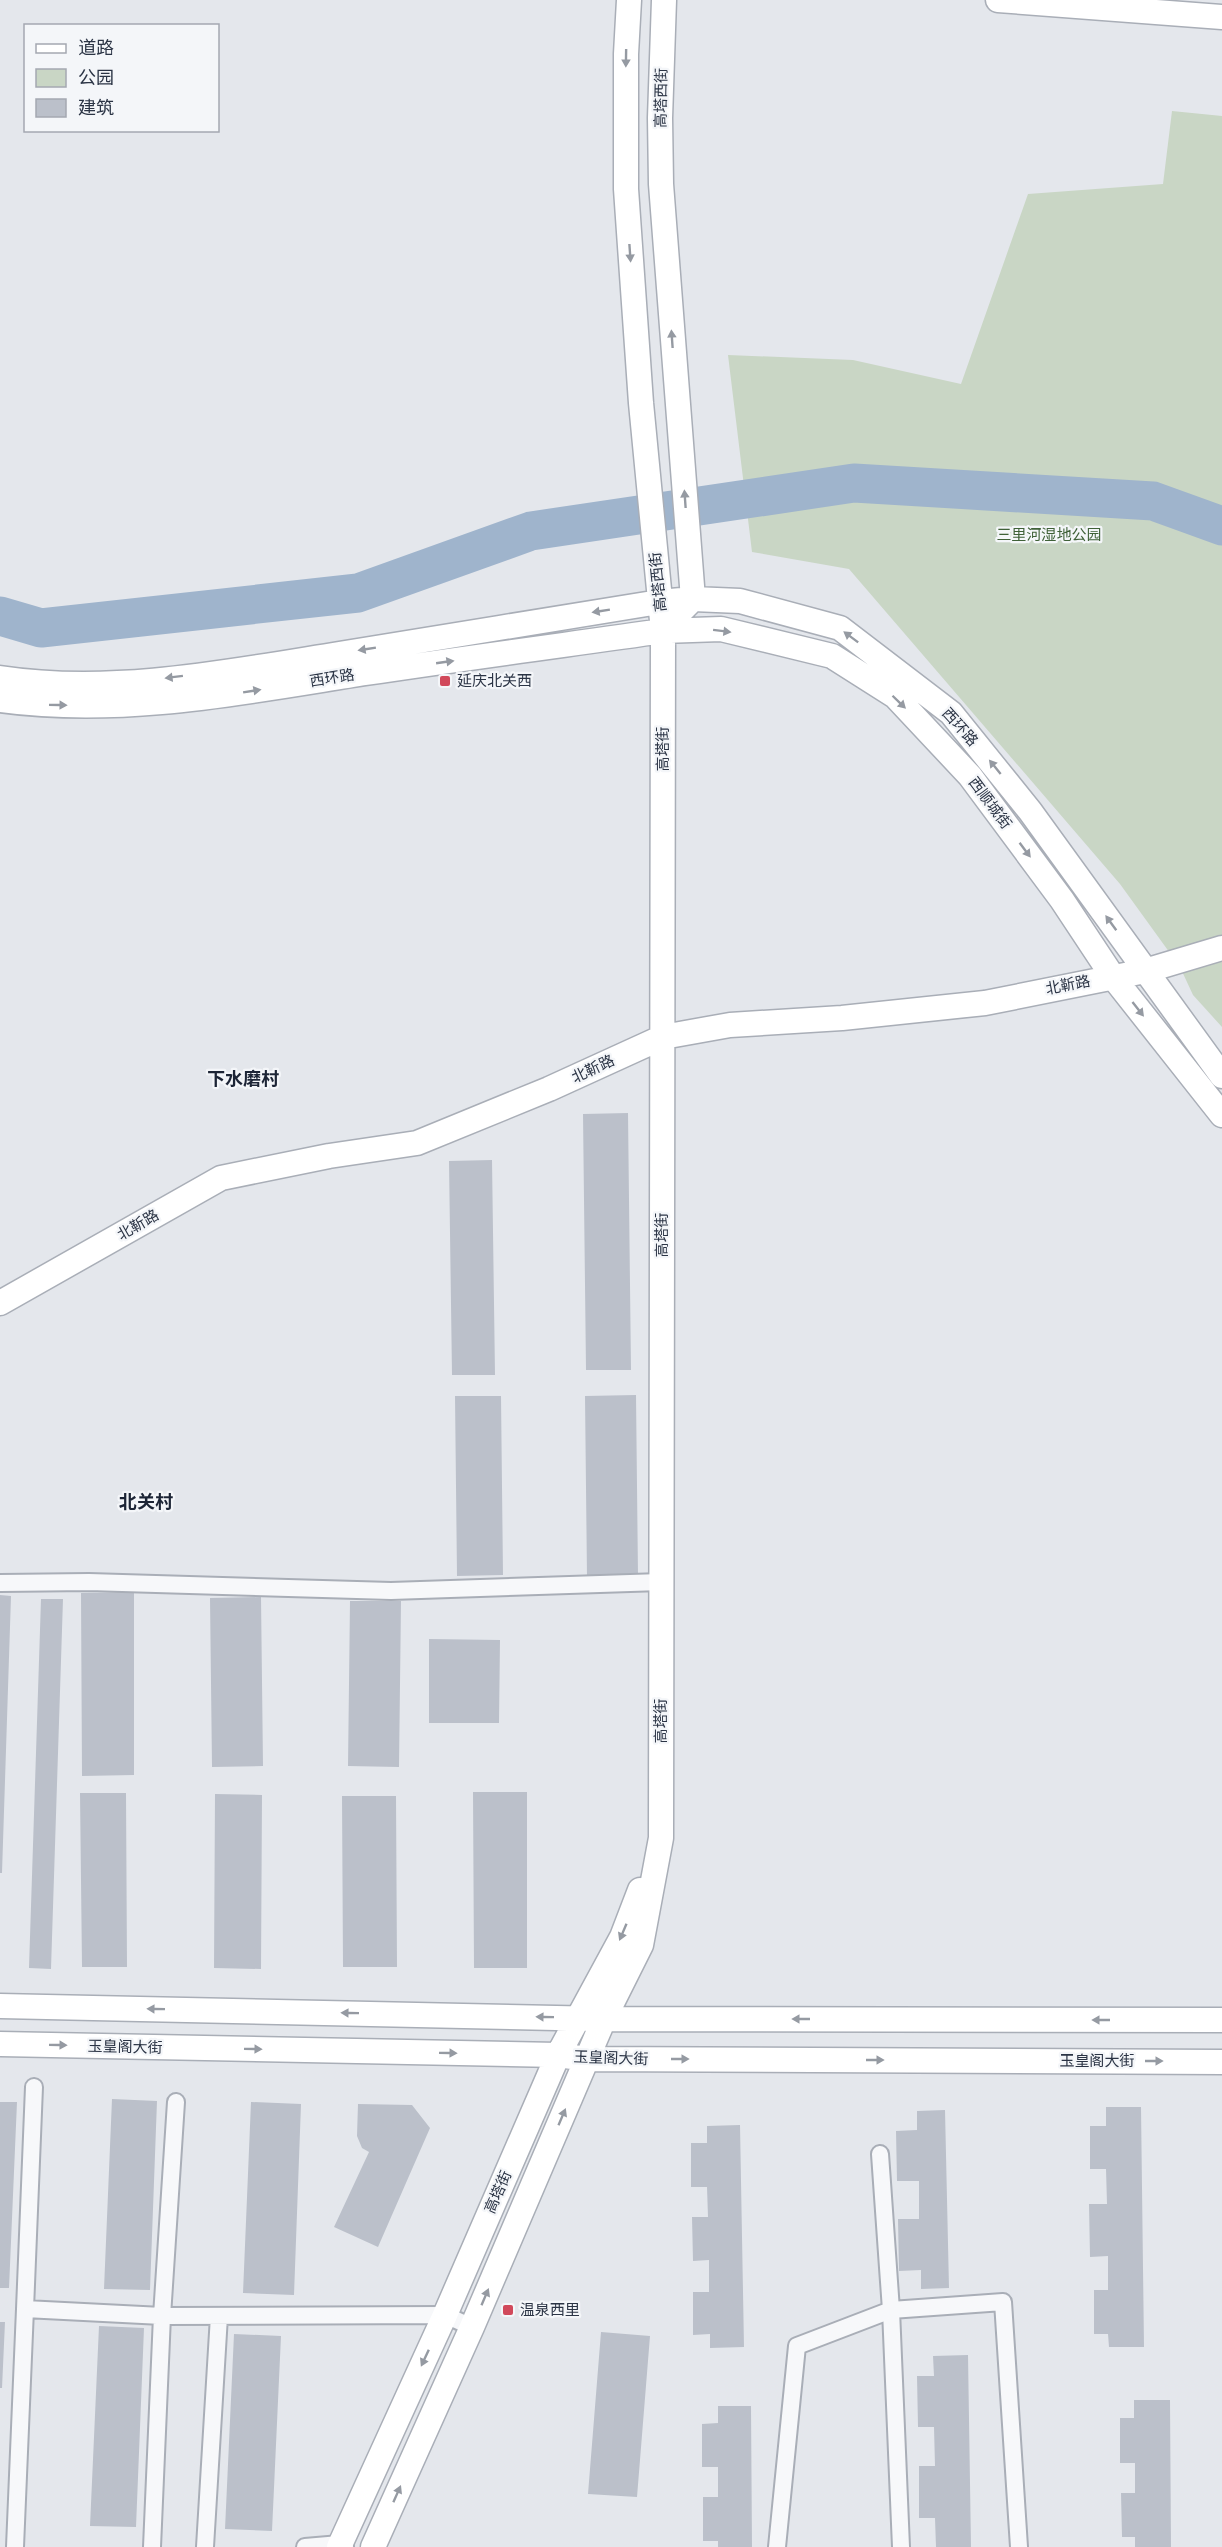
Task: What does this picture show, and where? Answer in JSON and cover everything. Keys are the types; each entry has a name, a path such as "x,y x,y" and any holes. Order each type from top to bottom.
{"street":[{"name":"高塔西街","path":"629,0 626,54 626,189 641,403 663,631"},
{"name":"高塔西街","path":"663,631 693,599 661,184 660,118 664,0"},
{"path":"998,0 1222,17"},
{"name":"西环路","path":"0,678 41,684 150,681 288,662 659,602 693,599 740,601 840,628 951,713 1030,811 1145,971"},
{"name":"西顺城街","path":"663,631 720,629 832,656 895,696 970,776 1062,900 1113,977 1222,1115"},
{"name":"西环路","path":"0,700 41,705 152,704 663,631"},
{"name":"高塔街","path":"373,2547 472,2327 604,2019 641,1945 661,1838 663,631"},
{"name":"北靳路","path":"0,1304 222,1178 329,1156 417,1143 549,1089 663,1037 730,1025 842,1018 985,1003 1145,971 1222,948"},
{"path":"1145,971 1222,1076"},
{"path":"0,1583 89,1582 391,1591 661,1582"},
{"name":"高塔街","path":"341,2546 558,2055 622,1937 661,1838"},
{"path":"0,2006 604,2019 1222,2020"},
{"name":"玉皇阁大街","path":"0,2044 558,2055 587,2059 1222,2062"},
{"path":"15,2547 34,2087"},
{"path":"152,2547 162,2316 176,2102"},
{"path":"880,2154 891,2310 901,2547"},
{"path":"777,2547 797,2346 891,2310 1003,2302 1019,2547"},
{"path":"25,2309 162,2316 445,2315 472,2327"},
{"path":"205,2547 219,2316"},
{"path":"305,2547 341,2546"}],"green space":[{"name":"三里河湿地公园","path":"1172,111 1222,116 1222,1027 1193,995 1180,967 1120,884 849,569 752,552 728,355 853,360 961,384 1028,194 1163,184"}],"building":[{"path":"628,1113 631,1370 586,1370 583,1114"},
{"path":"492,1160 495,1375 452,1375 449,1161"},
{"path":"636,1395 638,1576 587,1577 585,1396"},
{"path":"455,1396 501,1396 503,1575 457,1576"},
{"path":"134,1592 134,1775 82,1776 81,1593"},
{"path":"0,1595 11,1596 2,1873 0,1873"},
{"path":"261,1597 263,1766 212,1767 210,1598"},
{"path":"41,1599 63,1599 51,1969 29,1968"},
{"path":"350,1601 401,1601 399,1767 348,1766"},
{"path":"429,1639 500,1640 499,1723 429,1723"},
{"path":"473,1792 527,1792 527,1968 474,1968"},
{"path":"80,1793 126,1793 127,1967 82,1967"},
{"path":"215,1794 262,1795 261,1969 214,1968"},
{"path":"342,1796 396,1796 397,1967 343,1967"},
{"path":"112,2099 157,2101 150,2290 104,2289"},
{"path":"0,2102 17,2102 9,2288 0,2288"},
{"path":"251,2102 301,2104 294,2295 243,2293"},
{"path":"358,2104 412,2105 430,2128 378,2247 334,2227 369,2152 362,2148 357,2136"},
{"path":"1106,2107 1141,2107 1144,2347 1109,2347 1108,2334 1094,2334 1094,2290 1108,2290 1108,2256 1090,2257 1089,2204 1107,2204 1106,2169 1090,2169 1090,2126 1106,2126"},
{"path":"945,2110 949,2288 921,2289 921,2270 899,2271 898,2219 919,2219 919,2181 897,2181 896,2131 917,2130 917,2111"},
{"path":"740,2125 744,2347 710,2348 710,2334 693,2335 693,2292 709,2292 709,2260 693,2261 692,2217 708,2217 707,2187 691,2187 691,2143 707,2143 707,2126"},
{"path":"0,2322 5,2322 2,2388 0,2388"},
{"path":"99,2326 144,2328 136,2527 90,2526"},
{"path":"601,2332 650,2336 637,2497 588,2494"},
{"path":"234,2334 281,2336 272,2531 225,2529"},
{"path":"968,2355 971,2547 936,2547 935,2518 919,2518 919,2466 935,2466 934,2427 918,2427 917,2376 934,2376 933,2356"},
{"path":"1134,2400 1170,2400 1171,2547 1135,2547 1135,2537 1122,2537 1121,2493 1135,2493 1135,2463 1120,2463 1120,2418 1134,2418"},
{"path":"718,2406 751,2406 752,2547 718,2547 718,2541 703,2541 703,2497 718,2497 718,2467 702,2467 702,2424 718,2423"}],"waterway":[{"path":"0,616 41,628 358,593 531,531 854,483 1153,501 1222,526"}],"place":[{"name":"延庆北关西","path":"445,681"},
{"name":"温泉西里","path":"508,2310"}],"district":[{"name":"下水磨村","path":"243,1079"},
{"name":"北关村","path":"146,1502"}]}
